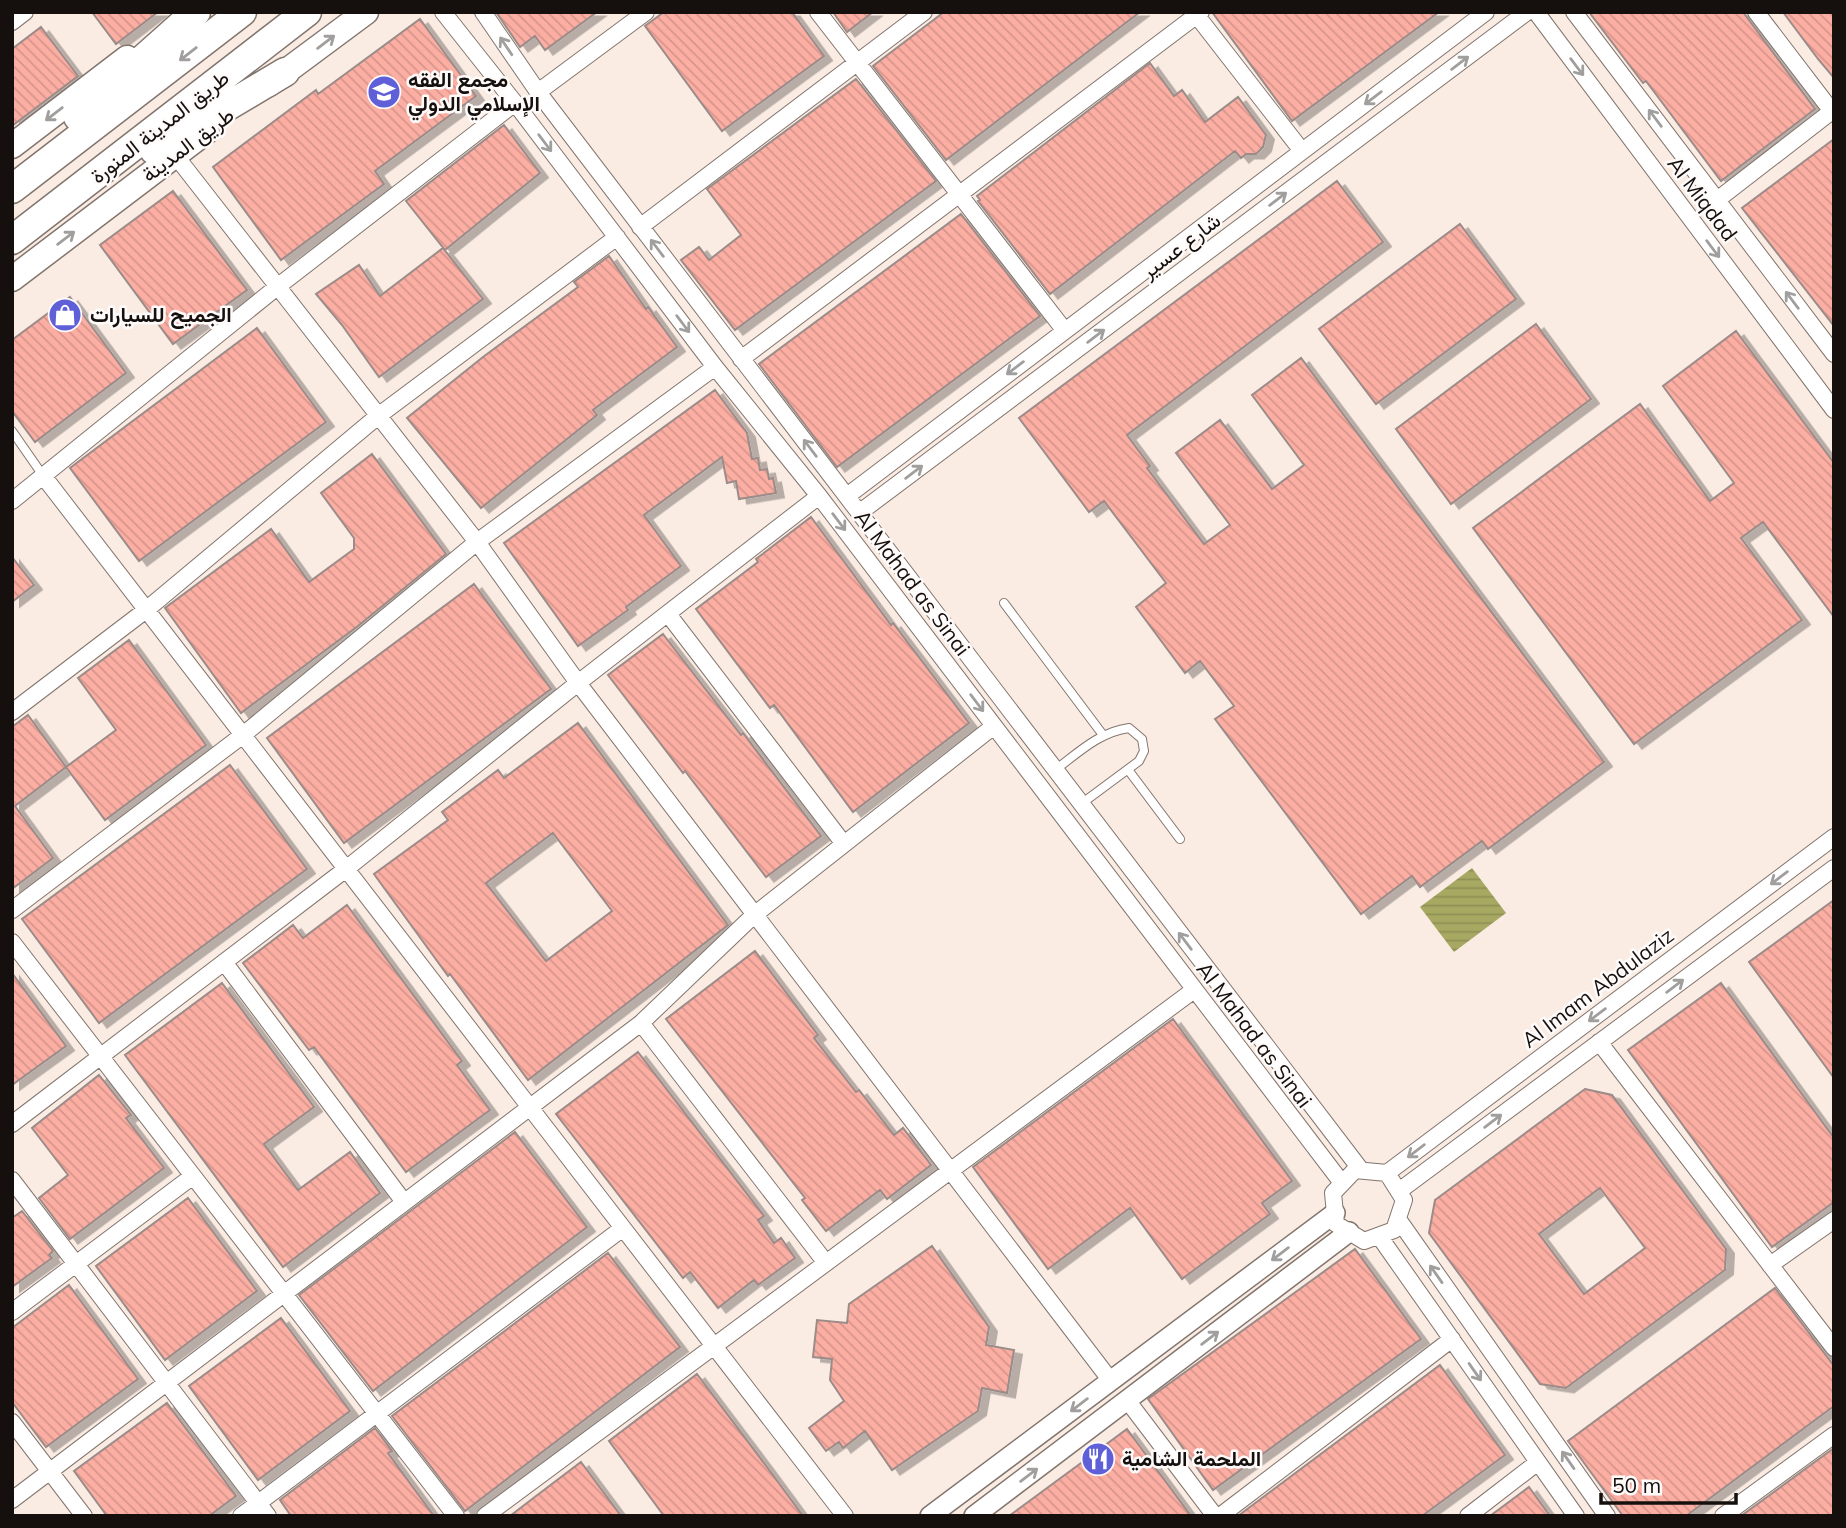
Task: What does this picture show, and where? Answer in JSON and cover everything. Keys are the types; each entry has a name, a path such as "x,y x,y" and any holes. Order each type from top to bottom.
{"highway":[{"path":"12,178 196,12"},
{"name":"طريق المدينة المنورة","path":"12,189 243,12"},
{"name":"طريق المدينة المنورة","path":"12,240 307,12"},
{"path":"52,210 285,72"}],"main road":[{"path":"12,146 186,12"},
{"name":"طريق المدينة","path":"12,279 366,12"}],"street":[{"path":"12,22 25,12"},
{"name":"Al Mahad as Sinai","path":"443,12 715,367 819,496 1342,1183"},
{"name":"Al Mahad as Sinai","path":"483,12 538,92 640,227 1361,1170"},
{"path":"538,92 646,12"},
{"path":"818,12 1065,331"},
{"path":"640,227 924,12"},
{"name":"شارع عسير","path":"846,496 1486,12"},
{"name":"شارع عسير","path":"859,513 1527,12"},
{"name":"Al Miqdad","path":"1536,12 1834,410"},
{"name":"Al Miqdad","path":"1574,12 1834,354"},
{"path":"741,359 1197,13 1302,151"},
{"path":"1717,200 1833,112 1762,14"},
{"path":"12,501 277,287 515,103"},
{"path":"175,155 477,542 578,683 1111,1381"},
{"path":"12,712 146,610 378,416 617,237"},
{"path":"12,910 243,735 477,542 715,367"},
{"path":"44,477 845,1516"},
{"path":"12,1124 346,869 578,683 819,496"},
{"path":"668,614 844,844"},
{"path":"12,1500 641,1023 754,915 994,726"},
{"name":"Al Imam Abdulaziz","path":"1387,1173 1834,837"},
{"path":"1399,1191 1834,869"},
{"path":"12,942 456,1516"},
{"path":"224,962 404,1202"},
{"path":"485,1516 1194,990"},
{"path":"641,1023 826,1263"},
{"path":"1599,1042 1834,1348"},
{"path":"1355,1170 1387,1173 1404,1200 1394,1230 1364,1241 1336,1224 1332,1193 1355,1170"},
{"path":"12,1312 193,1176"},
{"path":"12,1180 263,1509"},
{"path":"930,1516 1335,1213"},
{"path":"1398,1219 1607,1516"},
{"path":"1770,1265 1834,1220"},
{"path":"241,1516 263,1509 377,1414 623,1228"},
{"path":"974,1516 1349,1232"},
{"path":"1379,1236 1576,1516"},
{"path":"1127,1400 1217,1516 1452,1339"},
{"path":"12,1422 84,1516"},
{"path":"1723,1516 1834,1434"},
{"path":"1468,1516 1538,1462"}],"lane":[{"path":"12,431 44,477"},
{"path":"1004,603 1103,735"},
{"path":"1055,770 1103,735 1129,728 1142,739 1144,751 1139,761 1081,804"},
{"path":"1129,771 1180,839"}],"shaded area":[{"path":"1472,868 1506,913 1454,952 1420,907"}],"building":[{"path":"92,12 158,12 116,44"},
{"path":"496,12 597,12 545,50 535,36 520,47"},
{"path":"664,12 792,12 824,56 722,131 645,26"},
{"path":"833,12 873,12 847,32"},
{"path":"944,12 1140,12 946,160 873,66"},
{"path":"1212,12 1439,12 1292,121"},
{"path":"1589,12 1743,12 1815,109 1721,181 1646,81 1643,83"},
{"path":"1783,12 1834,12 1834,78 1818,59"},
{"path":"420,19 476,96 375,171 384,184 281,260 213,167 316,90 318,94"},
{"path":"41,27 78,76 12,126 12,49"},
{"path":"1150,63 1174,96 1182,90 1205,122 1238,97 1266,135 1263,147 1256,154 1246,154 1241,158 1235,151 1050,294 978,201 980,200 977,196"},
{"path":"856,79 936,181 735,330 681,260 699,247 709,260 741,235 707,189"},
{"path":"504,125 540,173 445,250 406,201"},
{"path":"1834,139 1834,326 1742,208"},
{"path":"1337,181 1383,242 1127,435 1150,466 1147,468 1204,544 1230,525 1176,453 1220,420 1272,489 1304,465 1252,395 1301,358 1604,762 1488,849 1482,841 1420,887 1412,876 1361,914 1215,719 1234,706 1200,661 1185,673 1136,607 1166,583 1104,501 1089,512 1019,418"},
{"path":"173,191 247,290 173,344 100,245"},
{"path":"961,214 1040,316 837,467 759,364"},
{"path":"1460,224 1516,299 1376,404 1319,329"},
{"path":"443,248 483,299 379,377 316,294 359,265 380,296"},
{"path":"609,256 677,347 593,410 597,415 481,508 407,418 483,357 578,287 574,282"},
{"path":"70,297 126,373 35,442 12,411 12,340"},
{"path":"1536,324 1591,399 1451,504 1396,429"},
{"path":"257,328 326,422 139,561 70,468"},
{"path":"1736,331 1834,463 1834,617 1763,522 1741,538 1802,620 1634,744 1473,528 1640,404 1710,501 1734,483 1663,386"},
{"path":"715,390 747,433 752,459 758,458 760,470 767,469 769,479 773,478 776,493 739,499 736,481 727,483 722,457 644,515 681,566 626,607 628,610 578,646 504,543"},
{"path":"372,454 446,554 358,626 241,713 165,608 271,529 309,582 354,549 354,538 321,493"},
{"path":"811,517 891,625 893,623 969,723 853,812 774,705 770,708 696,609"},
{"path":"12,557 34,585 12,602"},
{"path":"474,584 551,689 344,843 267,738"},
{"path":"663,634 821,836 766,877 608,675"},
{"path":"129,640 206,745 105,820 66,767 116,730 78,678"},
{"path":"28,715 66,767 15,806 53,858 12,889 12,727"},
{"path":"578,723 728,925 528,1080 374,874 448,820 442,812 498,770 504,778","holes":["553,833 612,911 546,961 486,883"]},
{"path":"230,765 307,869 99,1023 22,919"},
{"path":"1834,900 1834,1078 1749,962"},
{"path":"347,905 462,1061 457,1065 490,1110 406,1172 314,1047 309,1050 243,963 293,925 303,938"},
{"path":"755,951 818,1035 814,1038 856,1092 859,1090 894,1135 903,1128 931,1165 887,1199 880,1190 826,1231 802,1200 805,1198 666,1019"},
{"path":"12,973 66,1046 12,1085"},
{"path":"222,983 314,1107 264,1144 298,1190 350,1152 380,1193 283,1267 125,1055"},
{"path":"1721,983 1834,1138 1834,1202 1772,1247 1628,1050"},
{"path":"1173,1019 1292,1181 1262,1203 1270,1214 1182,1279 1130,1208 1048,1269 973,1167"},
{"path":"638,1052 764,1216 758,1220 774,1243 781,1238 795,1258 758,1285 754,1280 718,1308 690,1272 683,1278 556,1114"},
{"path":"99,1075 131,1115 126,1118 164,1168 70,1239 39,1198 68,1175 32,1128"},
{"path":"1585,1089 1612,1095 1726,1249 1725,1270 1566,1388 1540,1384 1429,1233 1435,1200","holes":["1600,1188 1645,1248 1584,1294 1539,1234"]},
{"path":"515,1132 587,1227 373,1391 299,1295"},
{"path":"188,1198 257,1291 165,1360 96,1266"},
{"path":"22,1211 53,1251 49,1255 52,1258 12,1287 12,1218"},
{"path":"932,1246 989,1327 986,1345 1014,1350 1007,1393 982,1388 978,1411 892,1470 865,1431 843,1448 839,1442 826,1451 809,1428 844,1401 830,1380 832,1359 813,1357 817,1320 847,1323 849,1304"},
{"path":"1355,1249 1421,1339 1213,1490 1148,1399"},
{"path":"608,1253 680,1347 465,1511 392,1416"},
{"path":"69,1285 138,1379 46,1447 12,1402 12,1328"},
{"path":"1775,1288 1834,1366 1834,1406 1686,1516 1623,1516 1568,1441"},
{"path":"281,1318 350,1411 258,1480 189,1386"},
{"path":"1440,1365 1505,1455 1422,1516 1238,1516"},
{"path":"697,1374 803,1516 664,1516 609,1441"},
{"path":"167,1403 236,1496 209,1516 107,1516 74,1471"},
{"path":"375,1428 392,1451 388,1453 434,1516 291,1516 280,1500"},
{"path":"1127,1429 1191,1516 1009,1516 1081,1463"},
{"path":"1834,1448 1834,1516 1741,1516"},
{"path":"581,1462 621,1516 510,1516 540,1493"},
{"path":"1529,1487 1550,1516 1490,1516"}],"place":[{"name":"مجمع الفقه الإسلامي الدولي","path":"384,92"},
{"name":"الجميح للسيارات","path":"65,315"},
{"name":"الملحمة الشامية","path":"1098,1459"}]}
